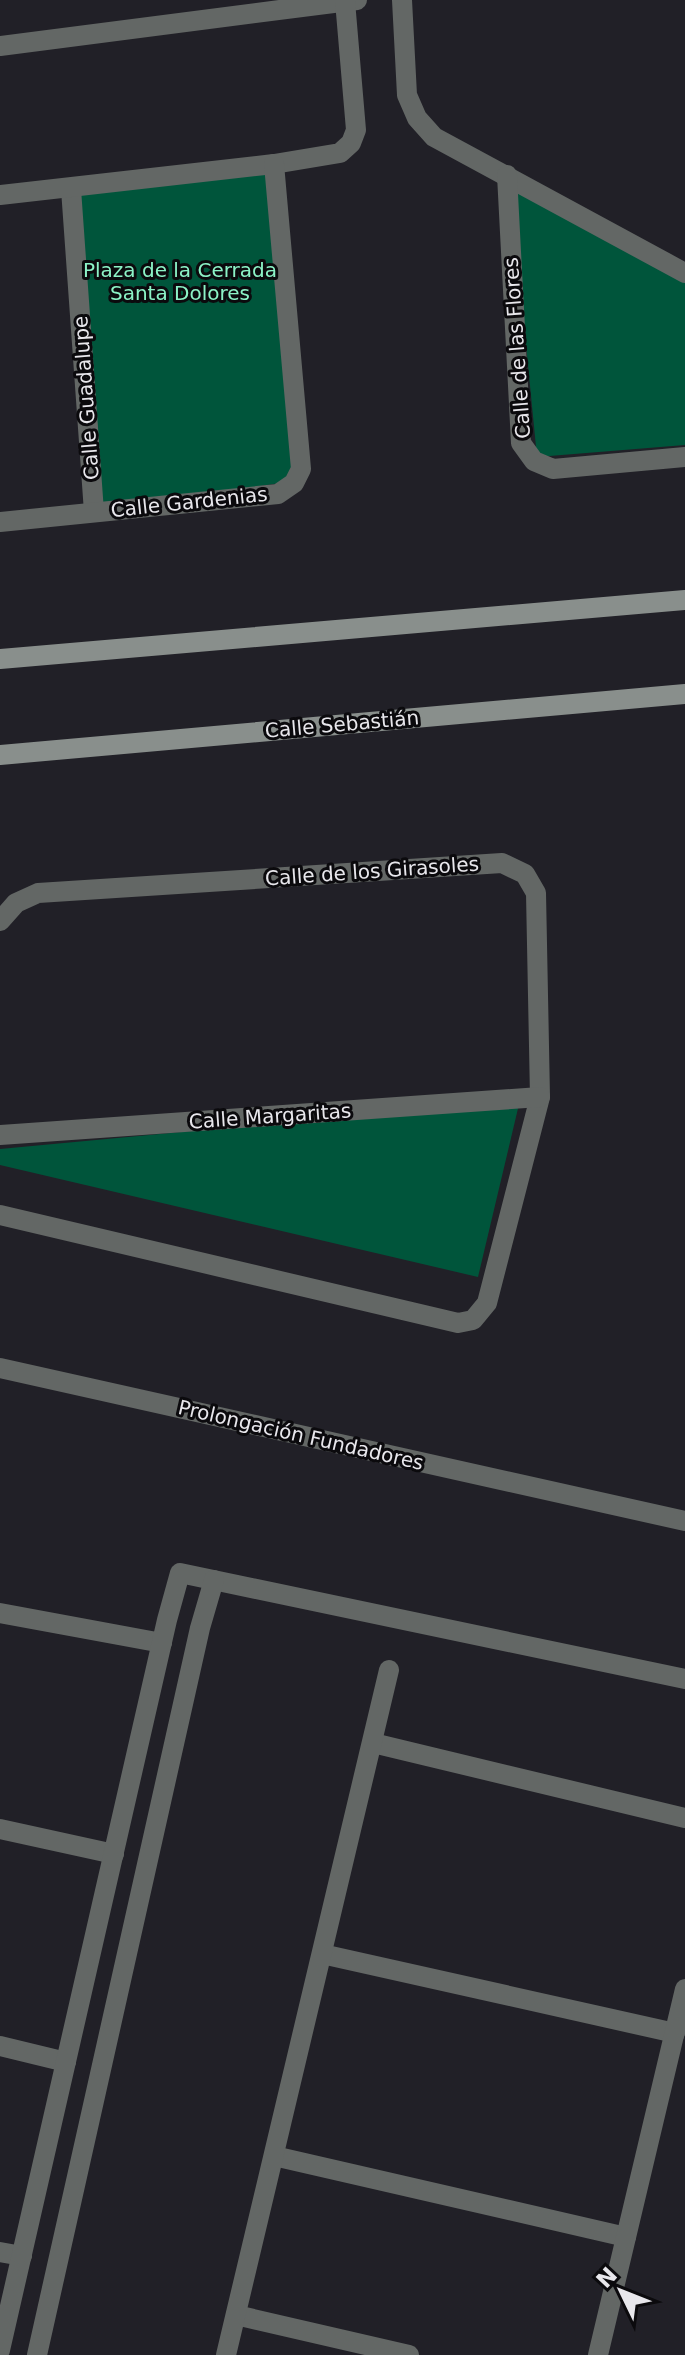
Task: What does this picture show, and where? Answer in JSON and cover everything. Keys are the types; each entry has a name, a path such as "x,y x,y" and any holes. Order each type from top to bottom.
{"main road":[{"path":"0,659 685,600"},
{"name":"Calle Sebastián","path":"0,755 685,694"}],"street":[{"path":"402,0 407,95 417,118 434,137 685,273"},
{"path":"0,46 352,1 356,130 351,143 340,153 274,164 0,195"},
{"name":"Calle Gardenias","path":"0,522 278,494 294,483 301,469 274,164"},
{"name":"Calle de las Flores","path":"507,175 521,443 534,461 553,469 685,457"},
{"name":"Calle Guadalupe","path":"71,189 94,512"},
{"name":"Calle de los Girasoles","path":"0,921 16,903 38,893 502,863 525,874 536,893 540,1097 487,1303 473,1320 458,1323 0,1215"},
{"name":"Calle Margaritas","path":"0,1135 540,1097"},
{"name":"Prolongación Fundadores","path":"0,1368 685,1521"},
{"path":"0,2350 180,1573 685,1679"},
{"path":"37,2355 200,1628 214,1580"},
{"path":"0,1613 162,1643"},
{"path":"226,2355 389,1670"},
{"path":"373,1743 685,1818"},
{"path":"0,1829 114,1854"},
{"path":"322,1954 675,2033"},
{"path":"598,2355 685,1989"},
{"path":"0,2046 66,2062"},
{"path":"274,2156 626,2237"},
{"path":"0,2252 22,2256"},
{"path":"236,2315 409,2355"}],"green space":[{"name":"Plaza de la Cerrada Santa Dolores","path":"274,165 293,481 95,512 72,189"},
{"path":"510,181 685,278 685,445 537,457"},
{"path":"520,1100 478,1277 0,1165 0,1149"}]}
